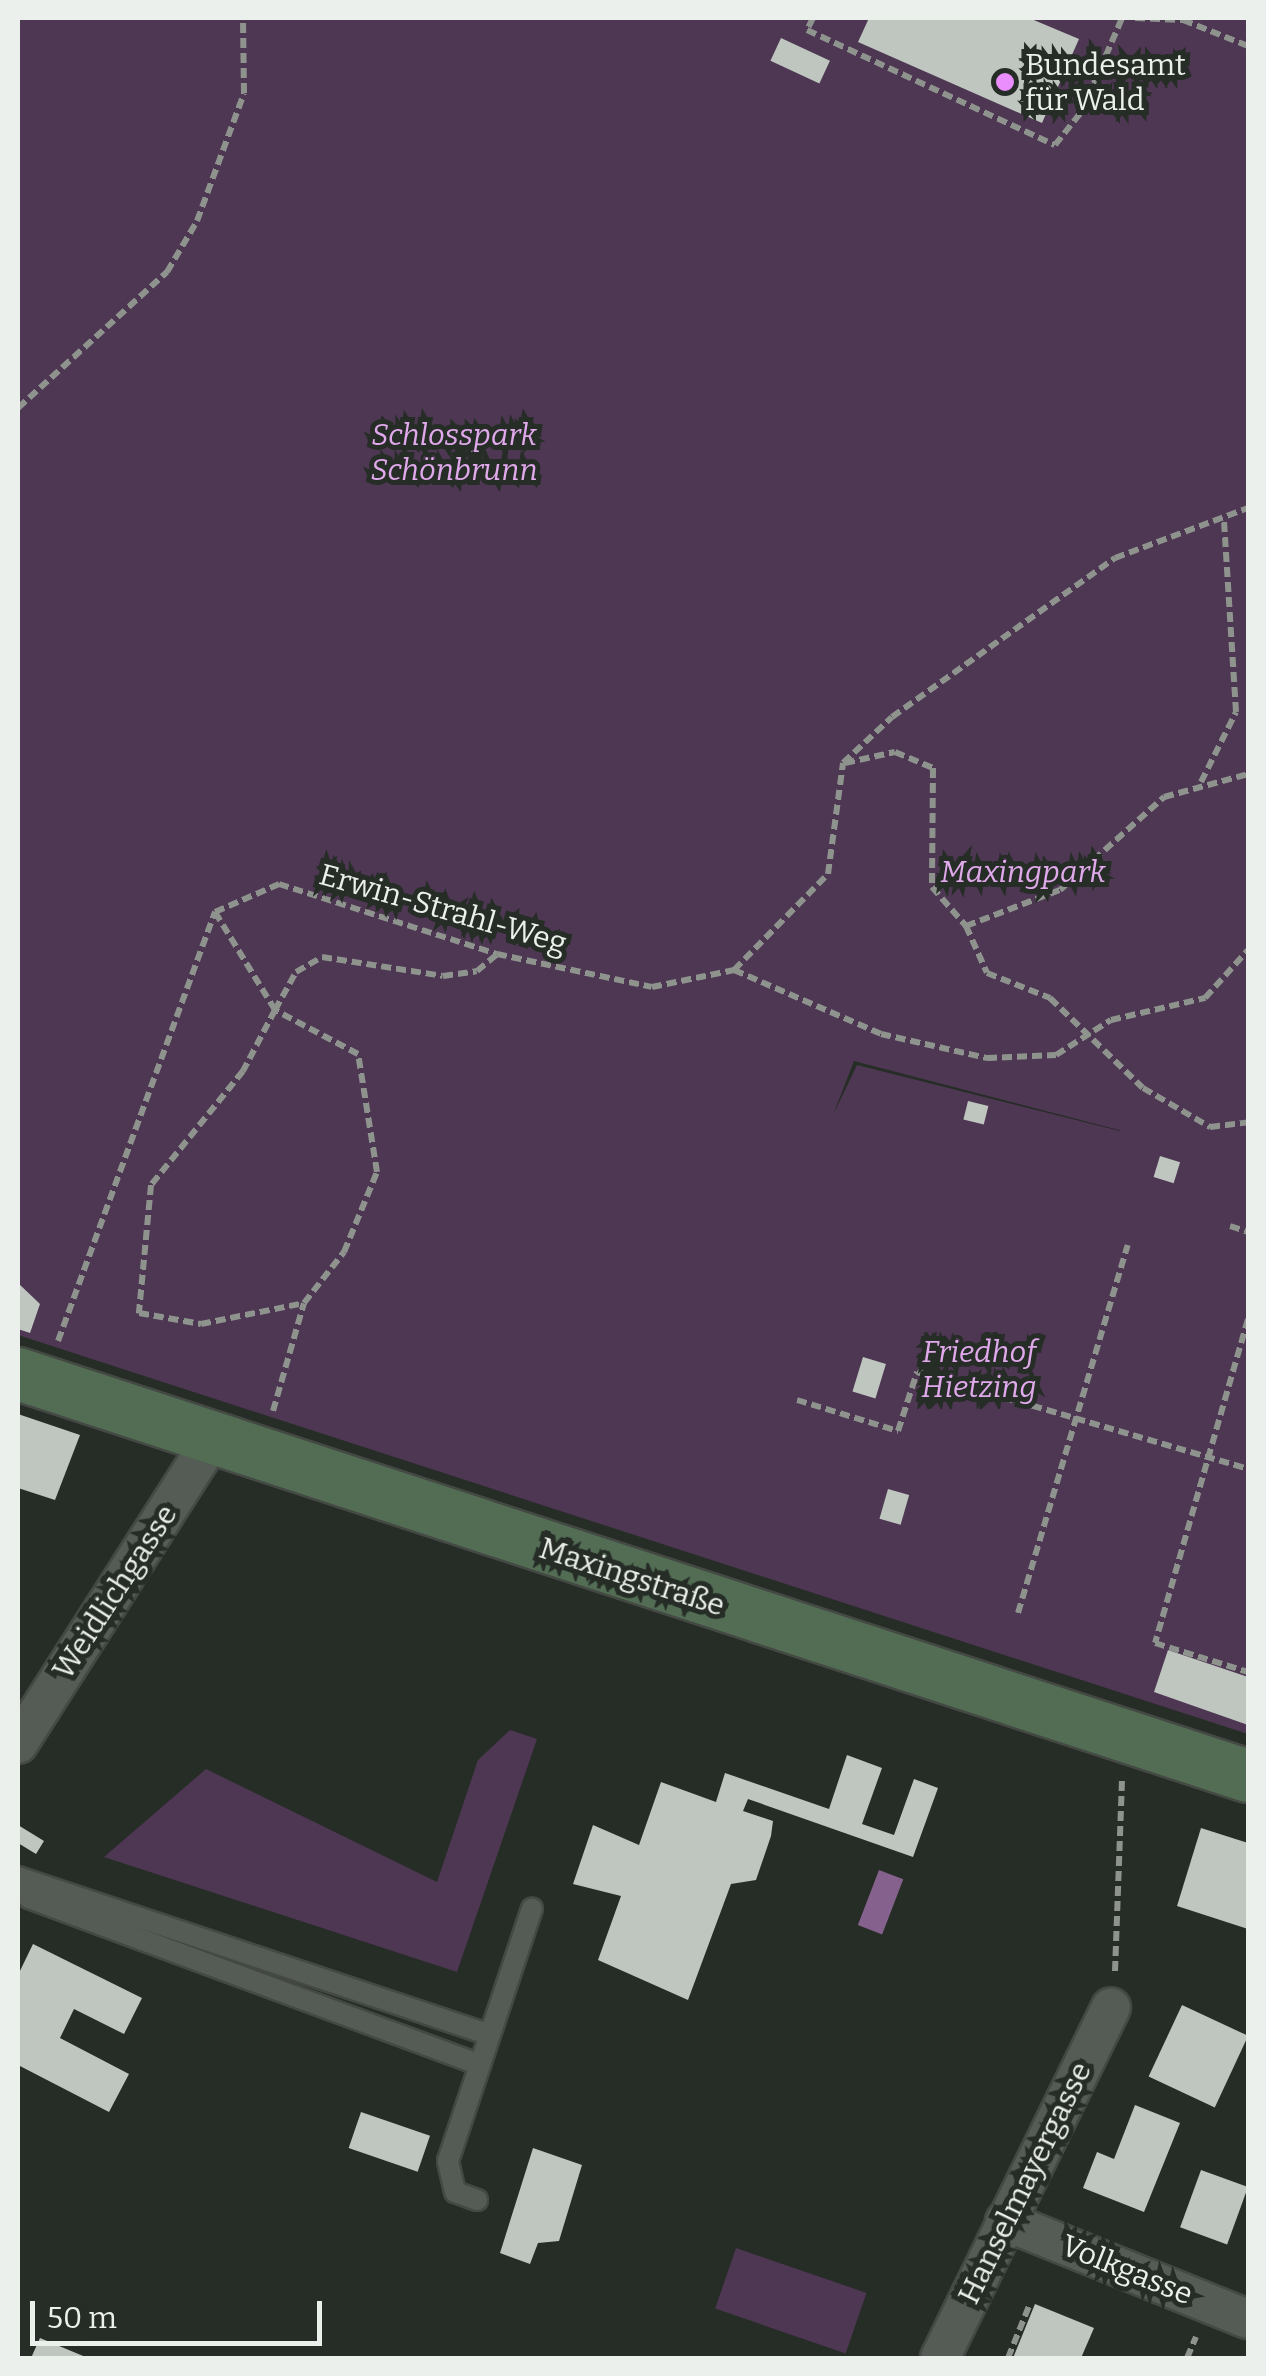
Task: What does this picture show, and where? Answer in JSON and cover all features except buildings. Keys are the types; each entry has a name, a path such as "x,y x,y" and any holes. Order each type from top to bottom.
{"street":[{"name":"Maxingstraße","path":"31,1379 1248,1776"},
{"name":"Weidlichgasse","path":"18,1744 212,1440"},
{"name":"Hanselmayergasse","path":"940,2358 1111,2007"},
{"name":"Volkgasse","path":"1005,2221 1248,2318"}],"lane":[{"path":"18,1879 488,2034"},
{"path":"18,1879 29,1898 480,2065"},
{"path":"477,2200 455,2192 448,2170 488,2034 532,1908"}],"path":[{"path":"18,408 125,315 187,238 244,93 243,18"},
{"path":"813,18 807,30 1055,145 1082,111 1122,18"},
{"path":"1134,18 1182,20 1248,46"},
{"path":"1248,508 1114,558 843,763 828,874 734,970 881,1034 987,1058 1056,1055 1091,1033 1204,998 1248,950"},
{"path":"1200,783 1236,712 1224,520"},
{"path":"843,763 895,752 933,768 932,887 966,926 987,973 1050,998 1091,1033 1143,1088 1210,1127 1248,1122"},
{"path":"966,926 1060,890 1164,797 1200,783 1248,774"},
{"name":"Erwin-Strahl-Weg","path":"215,912 278,884 497,954 652,987 734,970"},
{"path":"215,912 276,1010 358,1054 376,1172 344,1252 304,1303 262,1456"},
{"path":"31,1379 215,912"},
{"path":"304,1303 201,1324 139,1313 151,1185 243,1071 296,972 322,957 443,976 477,971 497,954"},
{"path":"1230,1226 1248,1232"},
{"path":"1018,1613 1128,1245"},
{"path":"1248,1318 1156,1642 1248,1672"},
{"path":"797,1400 898,1431 916,1372 1248,1469"},
{"path":"1111,2007 1124,1774"},
{"path":"1008,2358 1029,2306"},
{"path":"1187,2358 1191,2349"}],"green space":[{"path":"18,18 1248,18 1248,1734 18,1335","holes":["854,1061 1120,1131 857,1065 833,1115"]},
{"path":"510,1730 537,1739 457,1972 104,1857 206,1769 437,1882 478,1760"},
{"path":"736,2248 866,2293 846,2353 715,2309"}],"shaded area":[{"path":"879,1870 903,1879 882,1934 858,1925"}],"place":[{"name":"Bundesamt für Wald","path":"1005,82"}],"park label":[{"name":"Schlosspark Schönbrunn","path":"454,452"},
{"name":"Maxingpark","path":"1023,872"},
{"name":"Friedhof Hietzing","path":"979,1369"}]}
